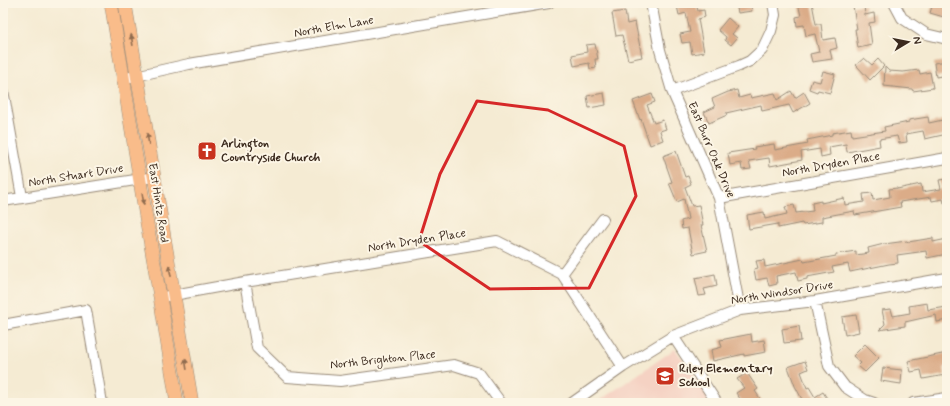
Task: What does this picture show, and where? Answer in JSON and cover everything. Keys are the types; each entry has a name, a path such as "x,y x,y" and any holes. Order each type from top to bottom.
{"main road":[{"name":"East Hintz Road","path":"111,3 177,403"},
{"name":"East Hintz Road","path":"125,3 192,403"}],"street":[{"name":"North Elm Lane","path":"123,78 189,64 549,3"},
{"name":"East Burr Oak Drive","path":"651,3 660,50 672,91 719,198 740,310"},
{"path":"672,91 750,61 762,50 771,31 775,15 773,3"},
{"path":"894,3 902,18 926,34 947,39"},
{"path":"3,90 22,198"},
{"name":"North Dryden Place","path":"719,198 947,158"},
{"name":"North Stuart Drive","path":"3,201 154,177"},
{"path":"603,219 562,274 623,368"},
{"name":"North Dryden Place","path":"160,297 497,241 562,274"},
{"name":"North Windsor Drive","path":"572,403 673,336 740,310 815,301 947,278"},
{"name":"North Brighton Place","path":"245,282 257,348 287,377 340,381 454,365 479,373 502,403"},
{"path":"815,301 829,366 845,387 865,400 874,403"},
{"path":"3,325 86,310 102,403"},
{"path":"673,336 717,403"},
{"path":"912,403 947,398"}],"highlighted area":[{"path":"477,101 548,110 624,146 636,196 589,288 490,289 419,241 440,174"}],"shaded area":[{"name":"Riley Elementary School","path":"675,349 715,403 596,403"}],"building":[{"path":"696,3 698,11 704,10 705,17 698,19 704,52 692,54 690,42 682,43 680,34 690,32 686,13 679,15 677,6"},
{"path":"736,3 750,3 752,11 738,13"},
{"path":"798,3 812,3 816,24 821,24 823,40 835,38 837,48 830,50 832,59 812,62 810,54 819,52 815,34 806,36 804,25 797,26 796,17 801,16"},
{"path":"933,3 947,3 947,18 930,13"},
{"path":"864,5 865,15 874,13 875,22 869,23 872,45 858,48 855,29 857,29 853,6"},
{"path":"625,11 627,24 635,22 642,57 628,60 622,35 616,36 612,13"},
{"path":"728,18 738,27 732,34 737,38 731,45 725,40 726,37 718,30"},
{"path":"595,44 598,59 595,59 596,68 590,69 589,63 574,66 572,55 587,52 586,45"},
{"path":"864,58 872,65 878,59 884,66 870,80 856,65"},
{"path":"947,61 947,75 936,77 934,63"},
{"path":"885,67 889,71 903,72 919,70 920,74 930,72 933,88 913,91 912,89 884,86"},
{"path":"823,71 835,74 830,93 818,90 817,92 809,89 812,80 820,82"},
{"path":"737,90 739,98 750,95 751,98 775,93 777,100 791,91 795,98 804,92 810,103 793,113 789,105 762,111 761,105 726,113 727,115 709,123 704,112 715,107 712,99"},
{"path":"604,93 606,105 589,108 587,96"},
{"path":"652,94 655,102 647,105 654,123 663,120 666,129 660,131 663,140 650,145 633,101"},
{"path":"928,117 929,123 947,119 947,134 925,139 923,131 906,134 907,142 899,143 897,136 879,139 880,146 847,152 846,144 829,147 830,155 821,157 820,149 801,152 802,160 770,166 769,158 749,161 751,169 742,170 741,163 730,165 728,153 755,149 754,147 774,144 775,150 808,144 807,140 832,135 832,133 851,130 852,136 885,131 884,127 909,122 909,120"},
{"path":"676,151 685,177 688,176 691,184 685,187 692,206 699,205 703,225 701,225 707,251 693,254 688,228 682,229 681,221 688,219 684,199 677,202 669,183 672,182 663,156"},
{"path":"947,179 947,203 944,203 943,199 932,201 931,197 900,202 901,207 855,215 854,211 822,217 822,222 803,225 802,223 778,228 778,224 749,229 747,215 764,212 765,219 787,214 785,207 794,205 796,213 813,211 812,203 821,201 821,203 844,198 845,205 864,202 863,194 872,193 873,200 890,197 889,189 897,189 921,184 922,192 941,189 939,180"},
{"path":"933,238 933,242 947,239 947,254 927,258 926,251 897,255 898,263 850,272 848,264 832,267 834,272 807,277 807,279 798,281 796,272 776,276 777,284 769,286 767,278 756,280 754,269 758,268 756,261 764,260 765,267 803,259 804,262 836,256 836,254 856,251 856,255 869,253 868,248 884,244"},
{"path":"715,274 717,286 704,289 706,295 699,296 695,278"},
{"path":"927,303 928,310 947,307 947,320 937,322 936,315 905,322 905,326 879,330 885,324 882,310 891,309 893,316 910,313 909,306"},
{"path":"856,315 859,332 845,335 842,317"},
{"path":"799,326 801,341 784,343 782,329"},
{"path":"751,334 752,342 764,340 766,352 744,356 744,354 713,361 711,350 722,347 720,340"},
{"path":"865,344 879,358 865,372 858,366 861,363 853,356"},
{"path":"947,353 947,366 944,367 945,375 923,379 921,370 911,372 908,361"},
{"path":"805,361 808,369 801,372 807,388 809,387 815,397 823,392 828,400 822,403 804,403 795,386 788,367"},
{"path":"883,368 902,370 901,384 881,381"},
{"path":"747,373 758,389 755,391 763,403 743,403 736,393 744,388 737,379"}],"place":[{"name":"Arlington Countryside Church","path":"207,151"},
{"name":"Riley Elementary School","path":"665,376"}]}
